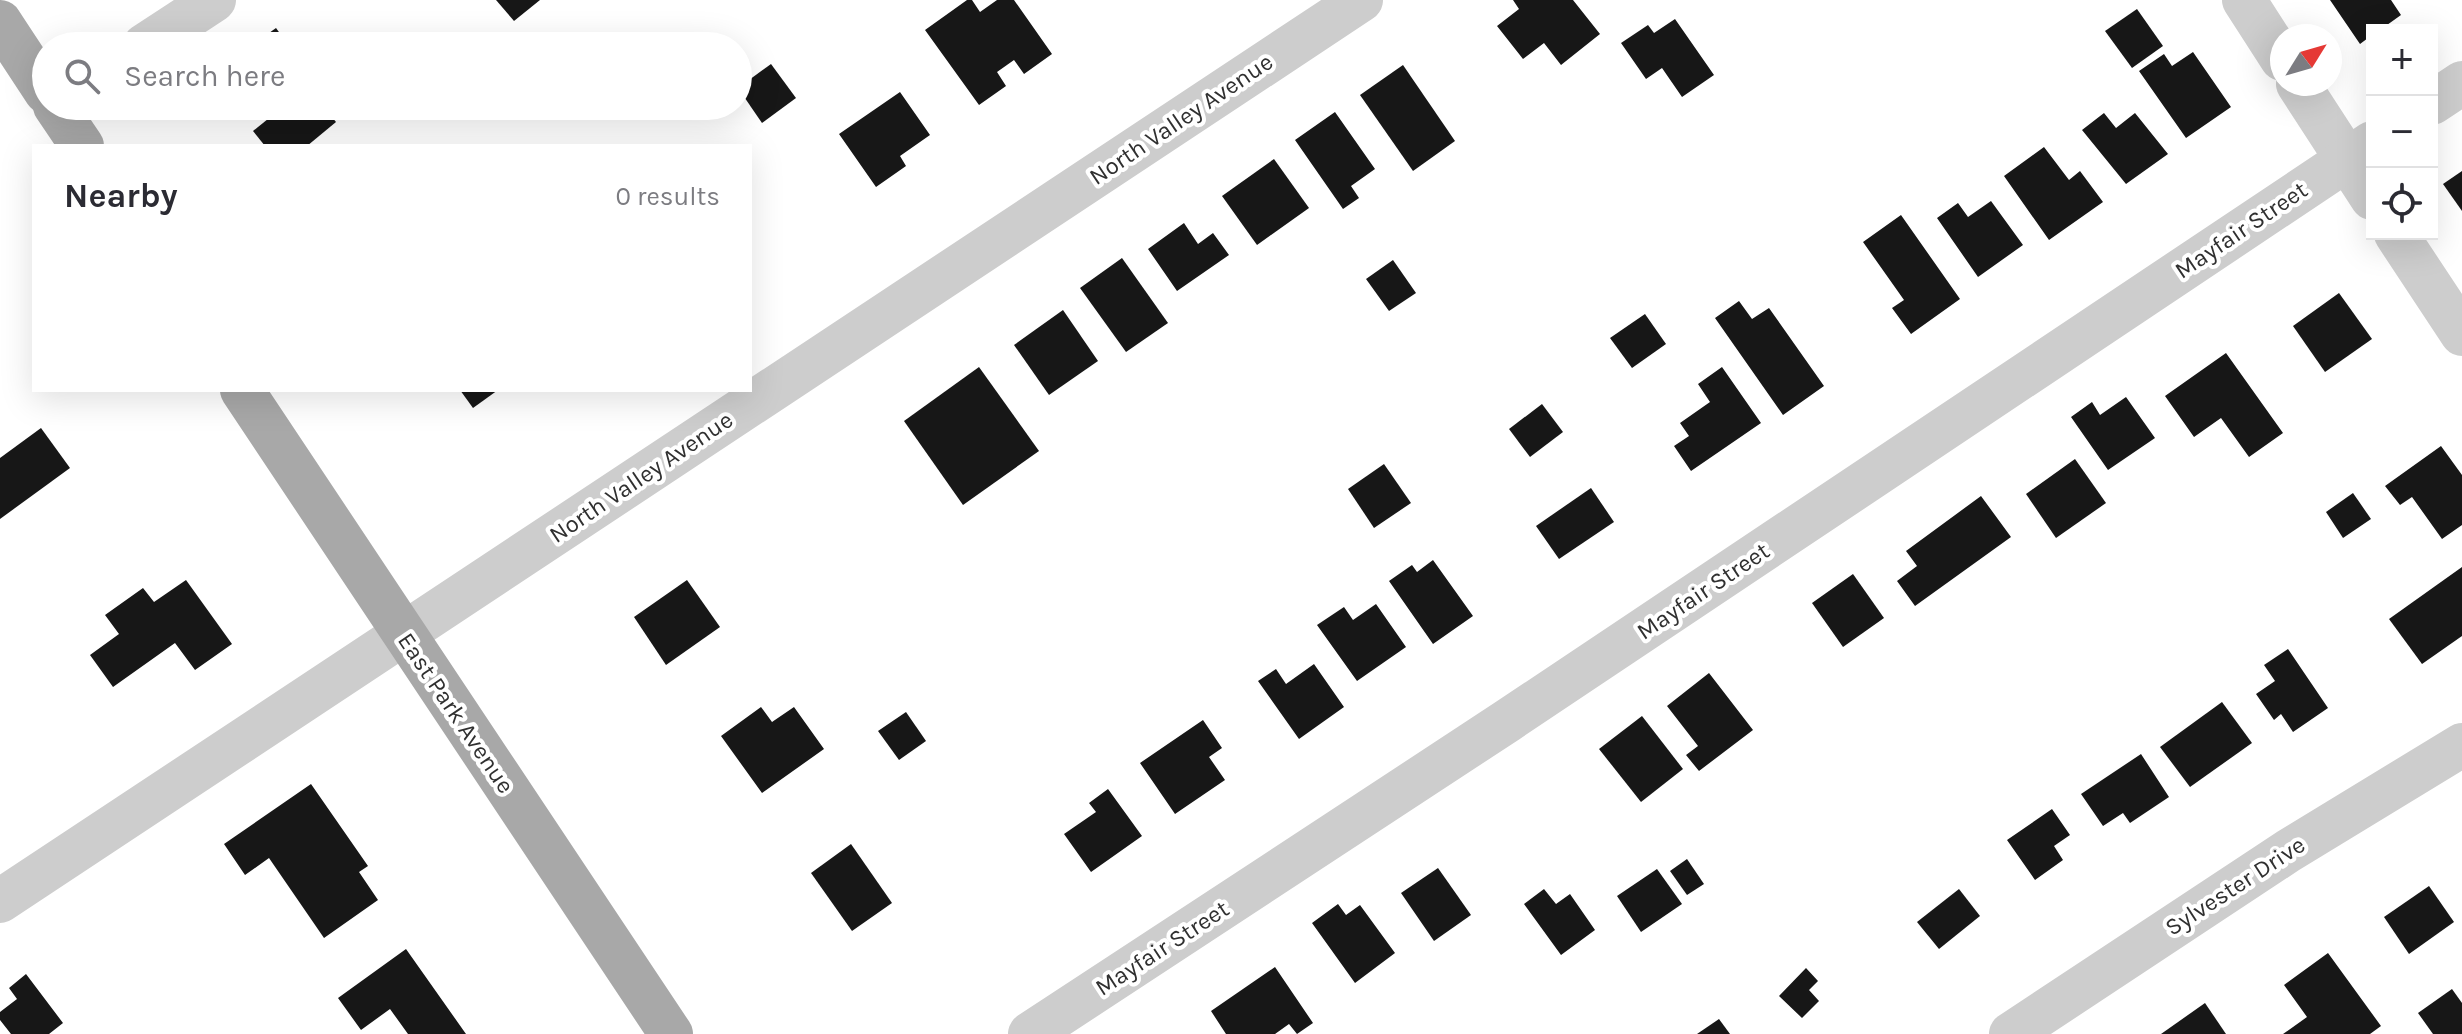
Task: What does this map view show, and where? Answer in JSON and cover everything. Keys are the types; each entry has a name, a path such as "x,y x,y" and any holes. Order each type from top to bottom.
{"main road":[{"path":"0,22 32,71"},
{"path":"64,120 81,144"},
{"name":"East Park Avenue","path":"243,392 671,1034"}],"street":[{"path":"165,32 214,0"},
{"name":"North Valley Avenue","path":"0,901 1361,0"},
{"path":"2244,0 2270,40"},
{"path":"2438,99 2462,83"},
{"path":"2309,96 2359,151 2366,176"},
{"name":"Mayfair Street","path":"1030,1034 1494,730 2359,151"},
{"path":"2400,240 2462,334"},
{"name":"Sylvester Drive","path":"2011,1034 2288,851 2462,745"}],"building":[{"path":"496,0 540,0 514,21"},
{"path":"967,0 972,0 980,12 997,0 1014,0 1052,54 1024,74 1014,60 997,72 1006,86 979,105 925,30"},
{"path":"1513,0 1573,0 1600,34 1561,65 1544,43 1523,59 1497,26 1519,9"},
{"path":"2330,0 2391,0 2401,15 2388,24 2366,24 2366,40 2360,44"},
{"path":"2137,9 2163,46 2132,68 2105,31"},
{"path":"1675,19 1714,75 1682,97 1662,68 1646,79 1621,43 1648,25 1654,33"},
{"path":"2193,52 2231,107 2186,138 2139,71 2164,54 2172,66"},
{"path":"771,64 796,98 762,123 752,108 752,78"},
{"path":"1403,65 1455,141 1413,171 1360,95"},
{"path":"900,92 930,135 900,156 906,166 876,187 839,134"},
{"path":"1335,112 1375,169 1351,186 1359,198 1343,209 1295,140"},
{"path":"2104,113 2116,128 2135,113 2168,154 2126,184 2082,130"},
{"path":"267,120 336,122 309,144 263,144 253,131"},
{"path":"2044,147 2069,180 2080,171 2103,202 2049,240 2004,176"},
{"path":"1274,159 1309,208 1257,245 1222,196"},
{"path":"2462,171 2462,211 2443,184"},
{"path":"1991,201 2023,245 1978,277 1937,218 1958,203 1968,217"},
{"path":"1901,215 1960,299 1911,334 1892,308 1904,300 1863,242"},
{"path":"1184,223 1198,244 1213,233 1229,255 1177,291 1148,249"},
{"path":"1122,258 1168,323 1126,352 1080,288"},
{"path":"1393,260 1416,293 1389,311 1366,279"},
{"path":"2339,293 2372,339 2325,372 2293,326"},
{"path":"1739,301 1752,319 1769,308 1824,386 1783,415 1715,318"},
{"path":"1063,310 1098,361 1049,395 1014,345"},
{"path":"1645,314 1666,344 1632,368 1610,338"},
{"path":"2226,353 2283,433 2249,457 2221,418 2194,437 2165,396"},
{"path":"979,367 1039,451 963,505 904,421"},
{"path":"1722,367 1761,423 1691,471 1674,446 1689,436 1680,423 1710,402 1698,384"},
{"path":"461,392 495,392 473,408"},
{"path":"2126,397 2155,438 2108,470 2071,417 2092,402 2100,415"},
{"path":"1542,404 1563,432 1530,457 1509,429"},
{"path":"41,428 70,468 0,519 0,458"},
{"path":"2441,446 2462,475 2462,525 2442,539 2412,497 2400,505 2385,486"},
{"path":"2075,459 2106,503 2056,538 2026,494"},
{"path":"1384,464 1411,503 1374,528 1348,489"},
{"path":"1591,488 1614,522 1559,559 1536,526"},
{"path":"2353,493 2371,519 2343,538 2326,512"},
{"path":"1981,496 2011,537 1915,606 1897,581 1917,566 1906,551"},
{"path":"1433,560 1473,616 1433,644 1389,581 1412,565 1417,572"},
{"path":"2462,567 2462,636 2422,664 2389,619"},
{"path":"1853,574 1884,618 1843,647 1812,603"},
{"path":"186,580 232,644 195,670 175,643 113,687 90,655 119,634 105,615 143,588 154,602"},
{"path":"687,580 720,627 666,665 634,617"},
{"path":"1376,604 1406,647 1357,681 1317,625 1344,607 1353,620"},
{"path":"2288,649 2328,708 2293,732 2281,714 2274,720 2256,694 2275,681 2264,665"},
{"path":"1314,664 1344,707 1299,739 1258,681 1276,669 1286,684"},
{"path":"1709,673 1753,730 1699,771 1686,755 1698,746 1667,706"},
{"path":"2222,702 2252,743 2190,787 2160,747"},
{"path":"761,707 772,722 794,707 824,749 762,793 721,736"},
{"path":"906,712 926,741 899,760 878,731"},
{"path":"1642,716 1683,769 1641,802 1599,749"},
{"path":"1203,720 1222,748 1209,757 1225,780 1175,814 1140,763"},
{"path":"2141,754 2169,797 2130,823 2123,813 2103,826 2081,794"},
{"path":"311,784 368,866 359,872 378,900 324,938 269,858 245,875 224,844"},
{"path":"1108,789 1142,836 1091,872 1064,834 1096,812 1089,803"},
{"path":"2052,809 2070,835 2054,846 2063,860 2035,880 2007,840"},
{"path":"851,844 892,903 852,931 811,873"},
{"path":"1687,859 1704,884 1687,895 1670,871"},
{"path":"1438,868 1471,915 1434,941 1401,893"},
{"path":"1657,869 1682,904 1641,932 1617,896"},
{"path":"2429,886 2454,922 2409,954 2384,917"},
{"path":"1544,889 1556,904 1570,894 1595,930 1561,955 1524,904"},
{"path":"1959,889 1980,916 1939,949 1917,922"},
{"path":"1338,904 1346,915 1360,905 1395,953 1355,983 1312,923"},
{"path":"406,949 466,1034 408,1034 390,1009 361,1030 338,998"},
{"path":"2328,953 2381,1026 2370,1034 2283,1034 2307,1017 2284,985"},
{"path":"1275,967 1313,1023 1297,1034 1289,1024 1275,1034 1226,1034 1211,1011"},
{"path":"1806,968 1818,981 1809,990 1819,1001 1802,1018 1779,996"},
{"path":"26,974 63,1023 49,1034 11,1034 0,1020 0,1012 17,999 9,988"},
{"path":"2452,989 2462,1003 2462,1034 2433,1034 2418,1013"},
{"path":"2205,1003 2226,1034 2161,1034"},
{"path":"1719,1019 1730,1034 1697,1034"}]}
